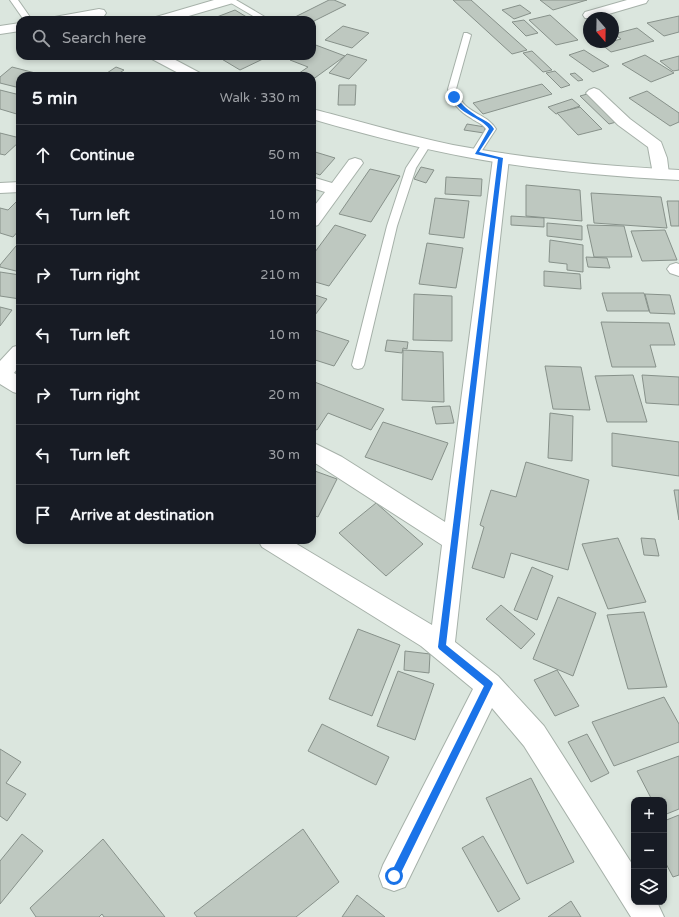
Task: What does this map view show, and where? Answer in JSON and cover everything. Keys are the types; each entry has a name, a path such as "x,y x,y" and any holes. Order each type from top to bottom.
{"street":[{"path":"85,0 102,16"},
{"path":"175,16 229,0"},
{"path":"600,12 641,0"},
{"path":"0,30 16,28"},
{"path":"165,60 188,72"},
{"path":"594,93 624,122 654,145 659,158 661,174"},
{"path":"316,115 426,144 501,158 567,166 679,175"},
{"path":"442,647 501,158"},
{"path":"316,217 355,163"},
{"path":"316,183 336,190"},
{"path":"0,188 16,187"},
{"path":"16,357 0,375 16,384"},
{"path":"316,453 334,463 455,541"},
{"path":"276,544 442,647 489,684 534,736 631,889"},
{"path":"394,876 489,684"},
{"path":"641,905 649,917"}],"lane":[{"path":"14,0 25,16"},
{"path":"229,0 259,16"},
{"path":"467,35 452,89 454,97 462,108 473,116 488,123 491,129 476,153"},
{"path":"358,365 392,226 411,168 426,144"}],"building":[{"path":"329,0 334,0 346,5 316,20 316,16 297,16"},
{"path":"453,0 471,0 527,50 512,54"},
{"path":"540,0 587,0 553,10"},
{"path":"520,5 531,13 514,19 502,10"},
{"path":"235,10 245,16 219,16"},
{"path":"550,15 578,40 556,45 529,20"},
{"path":"679,16 679,32 664,36 647,23"},
{"path":"524,20 538,33 526,36 512,22"},
{"path":"343,26 369,33 352,48 325,40"},
{"path":"637,28 654,41 611,52 606,48 619,48 619,40 621,39 619,38 619,33"},
{"path":"316,45 345,56 316,77 316,72 301,72 308,67 290,60 316,60"},
{"path":"584,50 609,66 593,72 569,55"},
{"path":"532,51 552,70 543,72 523,53"},
{"path":"347,54 367,60 349,79 329,73"},
{"path":"645,55 674,73 651,82 622,64"},
{"path":"679,56 679,70 673,71 660,61"},
{"path":"223,60 261,60 240,70"},
{"path":"12,67 31,72 16,72 16,87 0,83 0,77"},
{"path":"116,67 124,70 121,72 108,72"},
{"path":"555,71 570,85 561,88 546,73"},
{"path":"575,73 583,80 578,81 570,74"},
{"path":"542,84 552,94 483,114 473,103"},
{"path":"339,85 356,85 355,105 338,105"},
{"path":"0,90 16,94 16,114 0,109"},
{"path":"647,91 679,113 679,122 670,126 629,98"},
{"path":"591,93 620,121 609,124 580,96"},
{"path":"572,99 580,106 556,114 548,107"},
{"path":"580,107 602,129 578,135 557,113"},
{"path":"467,124 485,127 484,133 464,130"},
{"path":"0,133 16,137 16,145 5,155 0,154"},
{"path":"316,152 335,158 320,175 316,174"},
{"path":"421,167 434,170 426,183 414,179"},
{"path":"370,169 400,176 371,222 339,214"},
{"path":"446,177 482,179 481,196 445,194"},
{"path":"526,185 580,190 582,221 526,216"},
{"path":"591,193 661,197 667,228 594,223"},
{"path":"435,198 469,201 464,238 429,234"},
{"path":"667,201 679,201 679,226 671,226"},
{"path":"16,202 16,234 13,237 0,233 0,208 8,210"},
{"path":"511,216 544,218 544,227 511,225"},
{"path":"547,223 582,226 582,240 547,236"},
{"path":"335,225 366,235 329,286 316,282 316,251"},
{"path":"587,225 624,226 632,257 594,257"},
{"path":"665,230 677,260 642,261 631,231"},
{"path":"550,240 583,245 583,272 567,270 567,264 549,262"},
{"path":"427,243 463,248 456,288 419,284"},
{"path":"16,246 16,271 0,267 0,265"},
{"path":"586,257 607,258 610,268 588,267"},
{"path":"544,271 580,274 581,289 544,286"},
{"path":"0,272 16,274 16,298 0,296"},
{"path":"602,293 644,293 649,311 607,311"},
{"path":"414,294 452,296 452,341 413,340"},
{"path":"645,294 670,295 675,314 650,313"},
{"path":"316,295 327,299 316,314"},
{"path":"0,307 12,310 0,326"},
{"path":"601,322 669,323 675,345 650,345 656,367 612,367"},
{"path":"316,330 349,341 334,366 316,360"},
{"path":"387,340 408,342 407,349 403,348 402,353 385,351"},
{"path":"403,350 443,352 444,402 402,400"},
{"path":"545,366 581,367 590,410 553,409"},
{"path":"633,375 647,422 607,422 595,376"},
{"path":"642,375 679,377 679,405 646,403"},
{"path":"316,383 384,409 371,430 328,413 317,430"},
{"path":"450,406 454,423 436,424 432,407"},
{"path":"550,413 573,416 572,461 548,458"},
{"path":"383,422 448,443 432,480 365,457"},
{"path":"612,433 679,442 679,476 612,466"},
{"path":"526,462 589,480 568,570 511,553 504,578 472,568 484,527 480,525 491,490 516,497"},
{"path":"316,471 337,479 318,517 316,516"},
{"path":"674,490 679,490 679,520"},
{"path":"376,503 423,544 386,576 339,533"},
{"path":"618,538 646,602 608,609 582,544"},
{"path":"641,538 655,539 659,556 644,555"},
{"path":"532,567 553,576 537,620 514,610"},
{"path":"558,597 596,613 573,676 533,659"},
{"path":"501,605 535,634 521,649 486,619"},
{"path":"644,612 667,687 628,689 607,615"},
{"path":"358,629 400,645 372,716 329,699"},
{"path":"405,651 430,654 429,673 404,670"},
{"path":"557,670 579,706 555,716 534,680"},
{"path":"398,671 434,684 415,740 377,726"},
{"path":"664,697 679,724 679,742 614,766 592,722"},
{"path":"322,724 389,757 376,785 308,751"},
{"path":"587,734 609,773 591,782 568,742"},
{"path":"0,749 21,762 6,783 26,794 7,821 0,816"},
{"path":"679,756 679,809 667,814 667,797 650,797 637,771"},
{"path":"531,778 574,862 527,884 486,798"},
{"path":"679,815 679,875 673,877 667,866 667,820"},
{"path":"303,829 339,882 296,917 197,917 194,913"},
{"path":"22,834 43,851 0,904 0,861"},
{"path":"483,836 520,899 498,912 462,848"},
{"path":"103,839 165,917 104,917 102,914 99,917 36,917 30,908"},
{"path":"357,895 385,917 342,917"},
{"path":"571,901 581,917 548,917"}],"route":[{"path":"394,876 489,684 442,647 501,158 476,153 491,129 488,123 473,116 462,108 454,97"}]}
